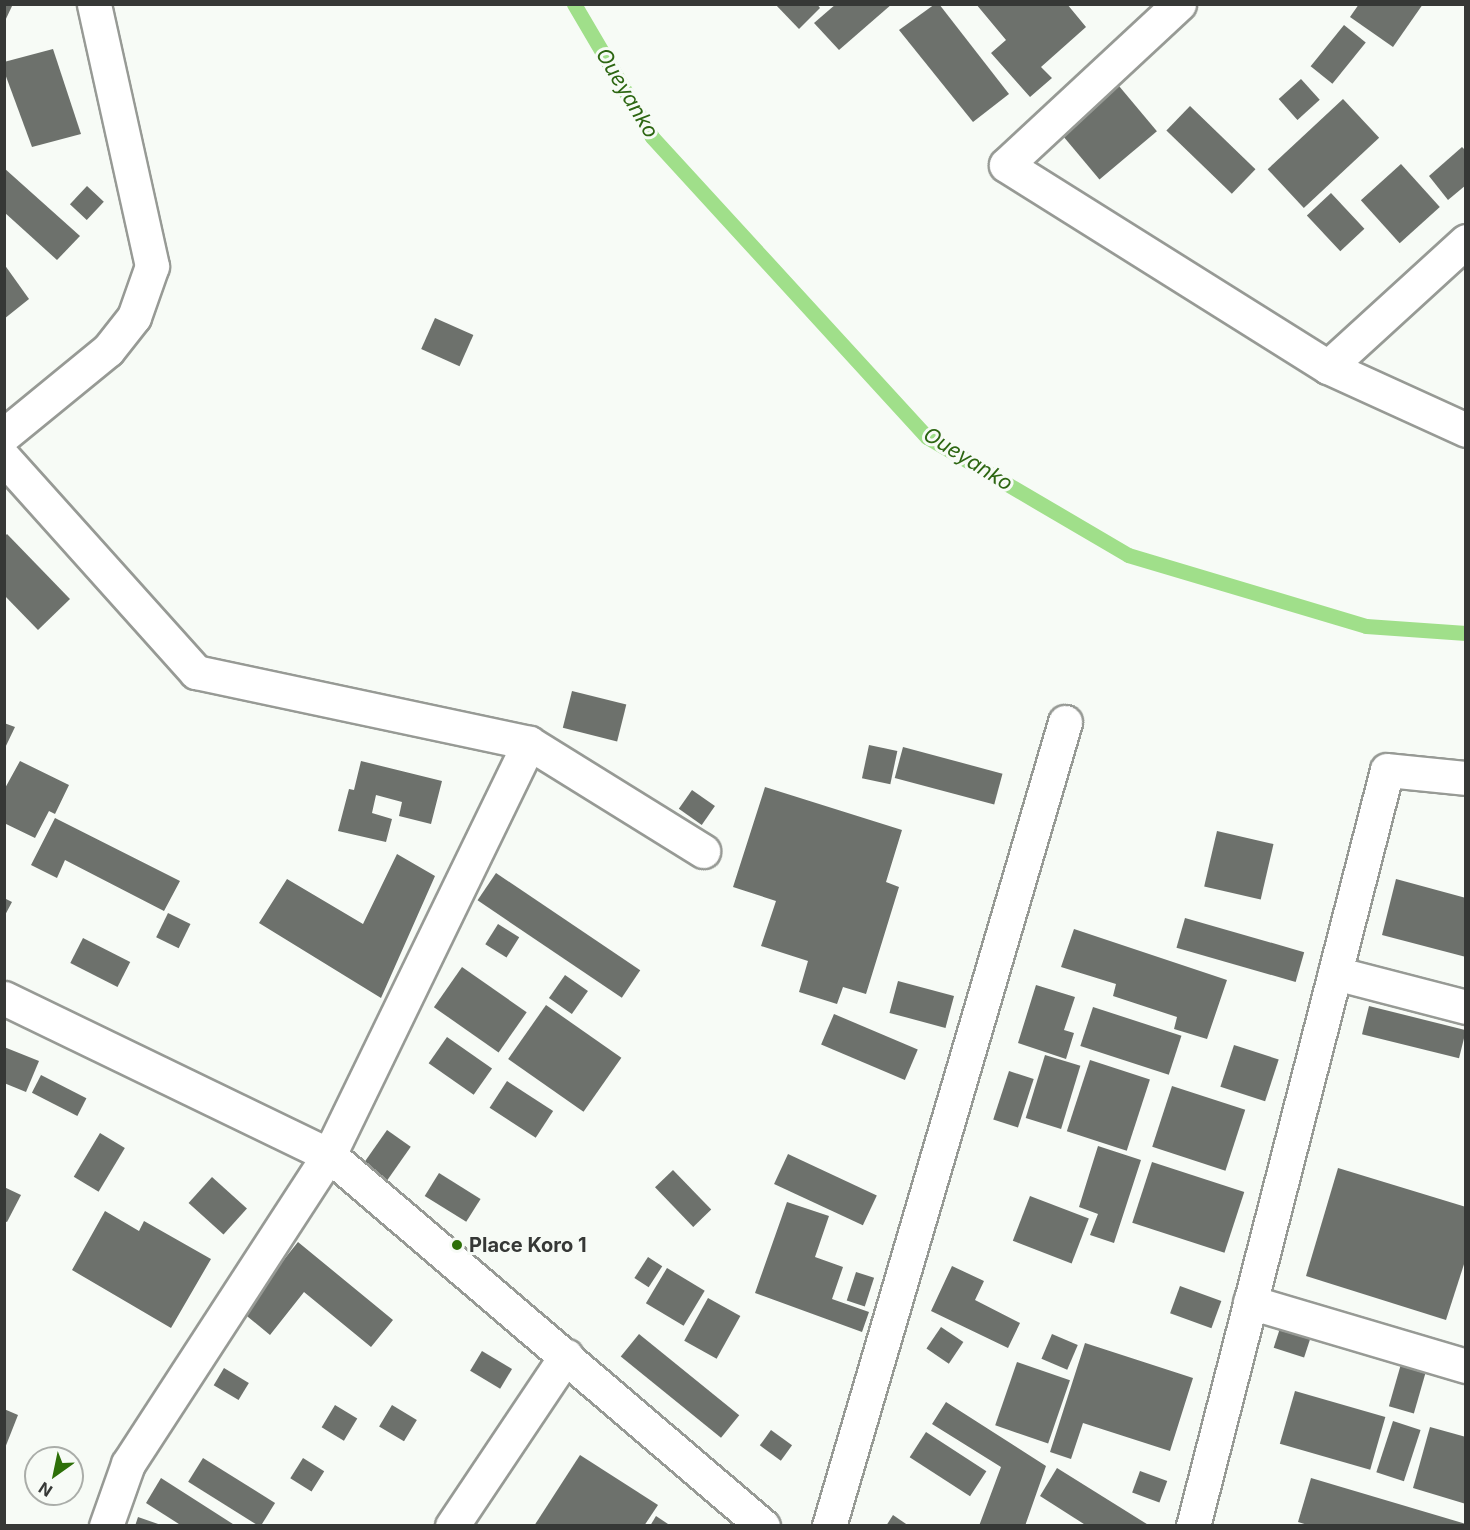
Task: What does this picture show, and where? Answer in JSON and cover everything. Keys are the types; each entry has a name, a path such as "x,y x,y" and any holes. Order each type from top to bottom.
{"street":[{"path":"4,435 108,350 134,317 152,266 94,4"},
{"path":"1179,4 1006,165 1328,367 1466,430"},
{"path":"1328,367 1466,241"},
{"path":"4,458 196,672 529,743 703,850"},
{"path":"829,1526 1065,722"},
{"path":"106,1526 128,1464 329,1155 529,743"},
{"path":"1192,1526 1386,770 1466,778"},
{"path":"1335,973 1466,1006"},
{"path":"4,998 329,1155 763,1526"},
{"path":"1250,1302 1466,1366"},
{"path":"452,1526 566,1356"}],"building":[{"path":"4,4 13,4 4,23"},
{"path":"775,4 817,4 820,8 799,29"},
{"path":"836,4 892,4 839,50 814,23"},
{"path":"935,4 939,4 1009,94 973,122 899,30"},
{"path":"976,4 1067,4 1086,27 1041,67 1052,78 1030,97 991,53 1006,40"},
{"path":"1359,4 1423,4 1393,47 1350,17"},
{"path":"1344,25 1366,43 1332,84 1311,66"},
{"path":"53,49 81,134 32,147 4,71 4,62"},
{"path":"1301,79 1320,100 1297,120 1279,99"},
{"path":"1119,86 1157,131 1099,179 1062,134"},
{"path":"1343,99 1379,138 1304,208 1268,169"},
{"path":"1190,106 1255,169 1232,194 1166,130"},
{"path":"1462,147 1466,151 1466,185 1448,200 1429,176"},
{"path":"1401,164 1440,207 1400,243 1361,200"},
{"path":"4,168 80,236 57,260 4,212"},
{"path":"87,186 104,202 87,220 70,204"},
{"path":"1331,193 1364,229 1340,251 1307,216"},
{"path":"4,264 29,299 4,319"},
{"path":"435,318 473,335 460,366 421,349"},
{"path":"7,534 70,599 38,630 4,595 4,537"},
{"path":"572,691 626,705 617,741 563,728"},
{"path":"4,723 15,727 4,750"},
{"path":"869,745 897,751 890,784 862,778"},
{"path":"903,747 1002,774 994,805 895,778"},
{"path":"20,761 69,785 55,814 49,811 35,838 4,823 4,790"},
{"path":"361,761 442,781 431,824 399,816 402,802 376,795 372,813 392,819 386,842 338,831 349,789 354,790"},
{"path":"765,787 902,830 886,882 899,887 866,994 843,987 837,1004 799,992 808,961 761,946 776,901 733,887"},
{"path":"692,790 715,806 702,825 679,809"},
{"path":"55,818 180,881 164,911 65,860 57,878 31,865"},
{"path":"1217,831 1274,844 1261,900 1204,887"},
{"path":"397,854 435,876 381,998 259,923 287,879 363,924"},
{"path":"496,873 640,970 622,998 478,900"},
{"path":"1396,879 1466,898 1466,957 1382,935"},
{"path":"4,898 12,902 4,917"},
{"path":"168,913 190,924 179,948 156,937"},
{"path":"1185,918 1304,952 1296,982 1176,948"},
{"path":"498,924 519,937 506,958 485,944"},
{"path":"1074,929 1227,980 1207,1039 1174,1029 1177,1017 1113,996 1116,984 1061,967"},
{"path":"83,938 130,962 118,987 70,963"},
{"path":"462,967 527,1012 499,1052 434,1007"},
{"path":"565,975 588,991 572,1014 549,998"},
{"path":"898,981 954,996 945,1028 889,1013"},
{"path":"1036,985 1075,997 1064,1030 1074,1033 1066,1059 1018,1043"},
{"path":"546,1005 621,1058 584,1112 508,1059"},
{"path":"1369,1006 1466,1030 1459,1058 1362,1034"},
{"path":"1093,1007 1181,1036 1169,1075 1080,1046"},
{"path":"834,1014 918,1050 905,1080 821,1044"},
{"path":"447,1037 492,1069 474,1095 429,1063"},
{"path":"1234,1045 1279,1060 1265,1101 1220,1087"},
{"path":"4,1047 39,1061 26,1092 4,1083"},
{"path":"1045,1055 1080,1066 1061,1129 1026,1118"},
{"path":"1090,1060 1150,1079 1127,1151 1067,1131"},
{"path":"1009,1071 1034,1079 1018,1128 993,1120"},
{"path":"41,1075 86,1098 77,1116 32,1093"},
{"path":"507,1081 553,1111 536,1138 490,1108"},
{"path":"1172,1086 1245,1110 1225,1171 1152,1147"},
{"path":"387,1130 411,1147 387,1180 363,1164"},
{"path":"100,1133 125,1148 99,1192 74,1177"},
{"path":"1098,1146 1141,1160 1114,1243 1090,1235 1098,1214 1079,1207"},
{"path":"788,1154 877,1195 863,1225 774,1184"},
{"path":"1152,1162 1244,1192 1224,1253 1132,1223"},
{"path":"1338,1168 1466,1207 1466,1258 1446,1320 1306,1276"},
{"path":"673,1170 711,1210 693,1227 655,1187"},
{"path":"439,1173 481,1199 466,1222 425,1196"},
{"path":"212,1177 247,1208 224,1234 189,1203"},
{"path":"4,1187 21,1195 7,1222 4,1221"},
{"path":"1030,1196 1089,1219 1072,1263 1013,1241"},
{"path":"787,1202 829,1216 815,1257 843,1267 832,1299 869,1312 862,1332 755,1293"},
{"path":"105,1211 139,1231 144,1221 211,1259 171,1328 72,1270"},
{"path":"298,1242 393,1320 371,1347 304,1292 270,1335 242,1312"},
{"path":"648,1257 662,1266 649,1287 634,1278"},
{"path":"952,1266 984,1281 975,1300 1020,1323 1008,1348 931,1311"},
{"path":"667,1268 705,1291 684,1326 646,1303"},
{"path":"856,1272 874,1278 865,1306 847,1301"},
{"path":"1180,1286 1221,1301 1211,1328 1170,1313"},
{"path":"708,1298 740,1316 717,1359 684,1341"},
{"path":"1282,1322 1312,1332 1304,1358 1274,1348"},
{"path":"941,1327 963,1342 949,1364 926,1349"},
{"path":"639,1334 739,1415 721,1438 621,1357"},
{"path":"1052,1334 1078,1345 1067,1370 1041,1359"},
{"path":"1085,1343 1193,1378 1170,1451 1083,1423 1071,1459 1050,1452"},
{"path":"482,1351 512,1369 500,1389 470,1371"},
{"path":"1017,1362 1070,1380 1048,1444 995,1425"},
{"path":"1401,1364 1426,1371 1414,1413 1389,1406"},
{"path":"224,1368 249,1383 239,1400 214,1385"},
{"path":"1295,1391 1385,1417 1370,1470 1280,1444"},
{"path":"946,1402 1046,1466 1025,1526 979,1526 1001,1467 932,1424"},
{"path":"335,1405 357,1418 344,1441 322,1427"},
{"path":"392,1405 417,1420 404,1441 379,1426"},
{"path":"4,1409 18,1415 5,1448 4,1448"},
{"path":"1393,1421 1421,1430 1404,1481 1376,1472"},
{"path":"1430,1427 1466,1437 1466,1504 1413,1488"},
{"path":"771,1430 792,1445 781,1461 760,1445"},
{"path":"926,1432 986,1471 970,1496 910,1457"},
{"path":"580,1455 658,1505 644,1526 534,1526"},
{"path":"203,1458 275,1503 259,1526 188,1482"},
{"path":"303,1458 324,1471 311,1492 290,1478"},
{"path":"1057,1468 1150,1526 1087,1526 1040,1496"},
{"path":"1140,1471 1167,1481 1159,1503 1132,1493"},
{"path":"161,1478 236,1526 182,1526 146,1503"},
{"path":"1311,1478 1466,1524 1466,1526 1311,1526 1298,1522"},
{"path":"893,1515 909,1526 886,1526"},
{"path":"656,1516 671,1526 650,1526"},
{"path":"138,1517 161,1525 161,1526 135,1526"}],"waterway":[{"name":"Oueyanko","path":"574,4 652,137 927,437 1128,555 1366,626 1466,633"}],"place":[{"name":"Place Koro 1","path":"457,1245"}]}
